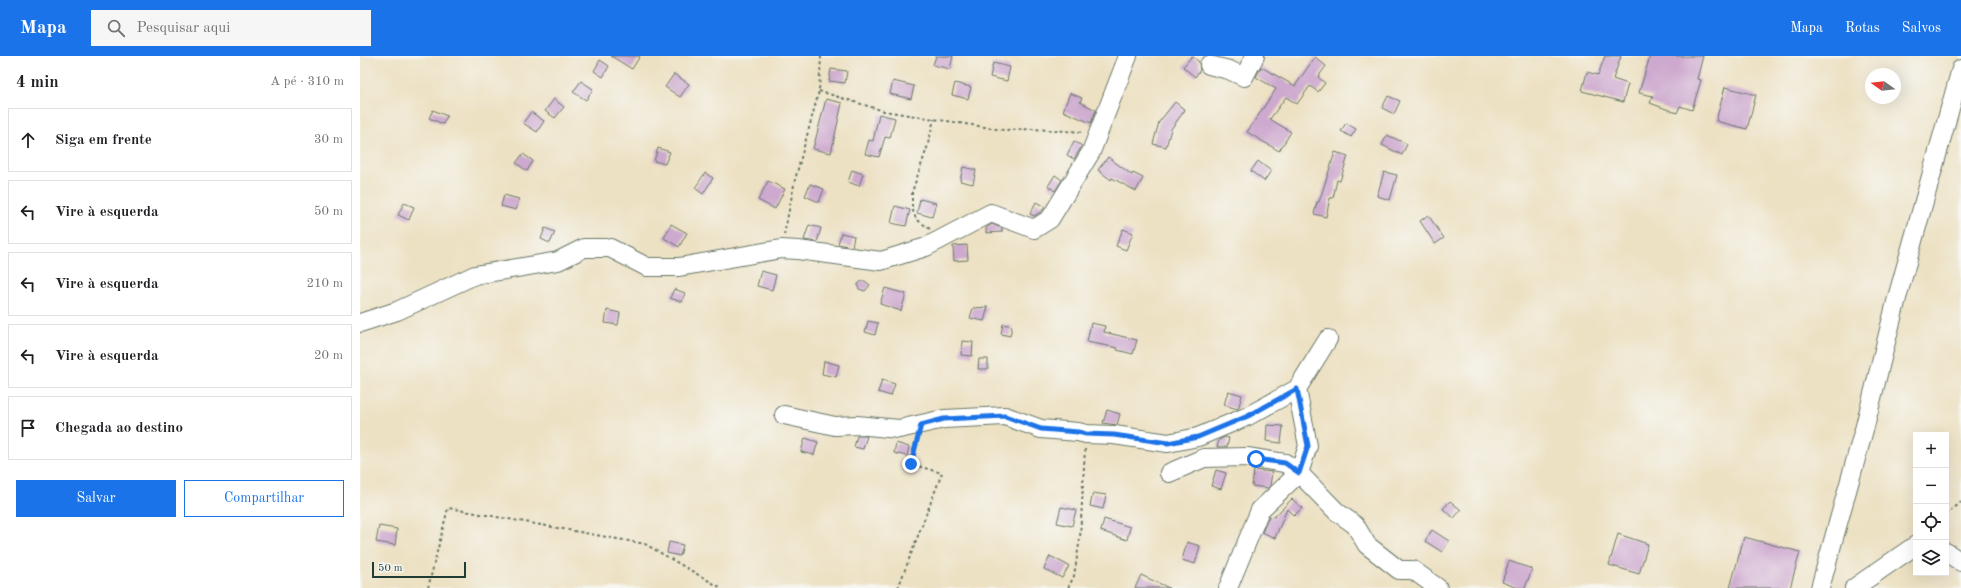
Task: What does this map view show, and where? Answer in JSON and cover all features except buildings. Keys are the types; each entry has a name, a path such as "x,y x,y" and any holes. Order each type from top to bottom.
{"street":[{"path":"360,322 397,311 474,275 558,261 584,248 610,248 647,266 679,266 781,250 798,250 881,261 926,247 990,213 1034,229 1050,220 1091,152 1128,56"},
{"path":"1209,65 1229,70 1244,77 1255,56"},
{"path":"1820,588 1865,426 1899,291 1961,69"},
{"path":"784,415 835,426 857,425 900,430 944,419 1005,416 1041,429 1086,434 1114,435 1168,443 1198,437 1248,416 1297,389 1328,339"},
{"path":"1228,588 1260,510 1299,473 1308,446 1297,389"},
{"path":"1169,473 1204,458 1247,457 1285,463 1299,473 1338,512 1355,525 1367,545 1399,570 1413,570 1438,588"},
{"path":"1854,588 1913,547"},
{"path":"1949,554 1961,562"}],"path":[{"path":"781,250 795,180 819,91 821,56"},
{"path":"819,91 884,111 1003,130 1032,129 1071,132 1099,132"},
{"path":"934,119 912,192 912,208 916,219 944,238"},
{"path":"898,588 942,473 911,464 921,425"},
{"path":"1068,588 1074,576 1080,538 1086,434"},
{"path":"1949,512 1961,502"},
{"path":"428,588 448,508 645,544 721,588"}],"route":[{"path":"911,464 921,425 944,419 1005,416 1041,429 1086,434 1114,435 1168,443 1198,437 1248,416 1297,389 1308,446 1299,473 1294,468 1276,460 1256,459"}]}
